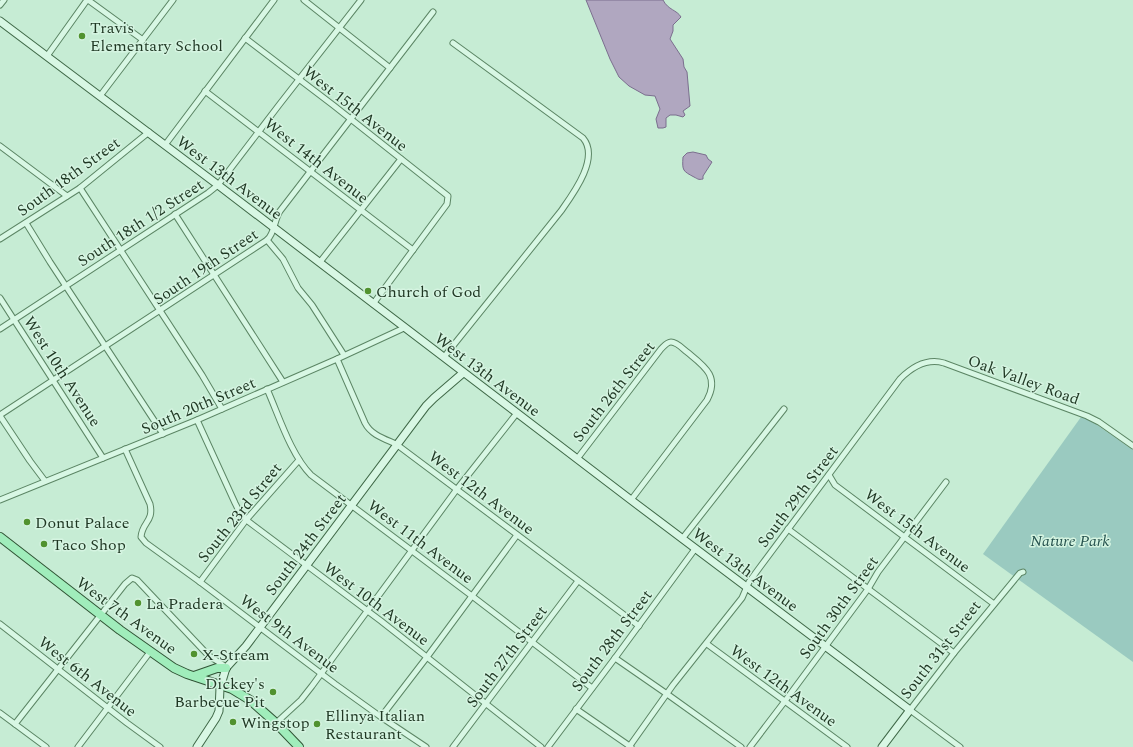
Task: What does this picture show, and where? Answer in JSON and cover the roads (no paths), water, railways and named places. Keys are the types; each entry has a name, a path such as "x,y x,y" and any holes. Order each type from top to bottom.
{"main road":[{"name":"West 7th Avenue","path":"0,537 102,616 174,668 232,689 250,700 276,723 299,747"},
{"path":"194,676 217,668 226,668"}],"street":[{"path":"0,5 4,0"},
{"path":"47,56 88,0 143,40"},
{"path":"100,96 173,0"},
{"path":"165,144 274,0"},
{"path":"304,0 390,68"},
{"name":"South 18th 1/2 Street","path":"0,329 218,185 361,0"},
{"name":"South 19th Street","path":"0,416 267,240 270,237 276,217 280,211 433,12"},
{"name":"West 13th Avenue","path":"0,21 165,144 695,549 960,747"},
{"name":"West 15th Avenue","path":"245,38 447,193 447,204 413,250"},
{"path":"444,357 565,205 583,173 588,162 589,154 588,146 583,138 453,43"},
{"name":"West 14th Avenue","path":"205,91 413,250"},
{"name":"South 18th Street","path":"0,239 80,188 149,132"},
{"path":"0,146 67,196"},
{"path":"320,262 402,159"},
{"path":"80,188 202,375 222,409"},
{"path":"175,214 284,382"},
{"path":"26,223 163,434"},
{"path":"267,240 283,259 298,288 312,305 344,355"},
{"path":"373,304 413,250"},
{"name":"West 10th Avenue","path":"0,298 103,458"},
{"name":"South 20th Street","path":"0,500 197,420 404,328"},
{"name":"South 26th Street","path":"577,459 661,349 668,343 675,343 706,367 712,386 707,400 631,500"},
{"name":"West 12th Avenue","path":"337,359 368,428 373,433 396,444 639,626"},
{"name":"Oak Valley Road","path":"902,376 914,367 926,362 938,361 1087,416 1099,422 1133,446"},
{"name":"South 24th Street","path":"197,747 216,718 221,685 226,668 246,646 352,506 396,444 430,402 463,373"},
{"name":"South 29th Street","path":"630,747 667,694 742,598 756,572 902,376"},
{"name":"West 11th Avenue","path":"267,389 299,460 311,475 412,550 592,688"},
{"path":"682,539 784,409"},
{"path":"276,723 300,700 322,673 457,489 517,413"},
{"path":"0,416 26,456 45,481"},
{"name":"West 10th Avenue","path":"197,420 235,503 246,520 368,611 541,747"},
{"name":"West 9th Avenue","path":"124,449 152,509 150,518 141,537 146,543 381,717 426,747"},
{"name":"South 23rd Street","path":"200,582 246,520 299,460"},
{"name":"West 15th Avenue","path":"829,475 835,485 994,604"},
{"name":"South 30th Street","path":"750,747 786,701 868,589 878,572 946,482"},
{"path":"788,529 954,653"},
{"path":"381,717 517,535"},
{"name":"South 28th Street","path":"548,747 695,549"},
{"name":"South 31st Street","path":"882,747 954,653 1020,573 1023,572"},
{"path":"15,724 132,578 137,580 208,655 226,668"},
{"name":"South 27th Street","path":"453,747 578,581"},
{"name":"West 6th Avenue","path":"0,624 107,708 160,747"},
{"name":"West 12th Avenue","path":"707,644 847,747"},
{"path":"78,747 150,652"},
{"path":"615,658 741,747"},
{"path":"576,709 630,747"},
{"path":"0,713 46,747"}],"place":[{"name":"Travis Elementary School","path":"82,36"},
{"name":"Church of God","path":"368,291"},
{"name":"Donut Palace","path":"27,522"},
{"name":"Taco Shop","path":"44,544"},
{"name":"La Pradera","path":"138,603"},
{"name":"X-Stream","path":"194,654"},
{"name":"Dickey's Barbecue Pit","path":"273,692"},
{"name":"Wingstop","path":"233,722"},
{"name":"Ellinya Italian Restaurant","path":"317,724"}],"park label":[{"name":"Nature Park","path":"1070,540"}]}
